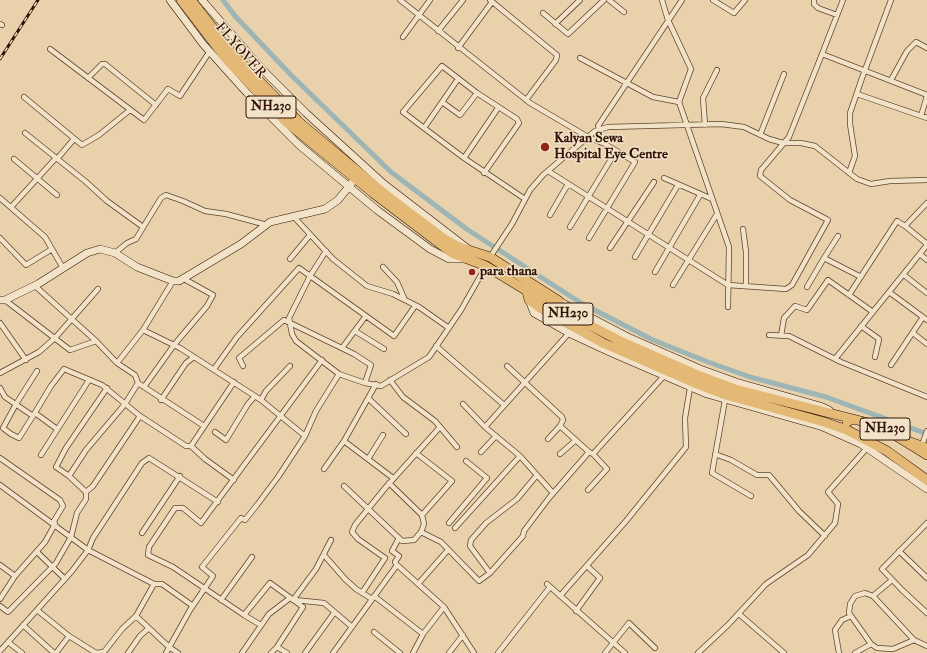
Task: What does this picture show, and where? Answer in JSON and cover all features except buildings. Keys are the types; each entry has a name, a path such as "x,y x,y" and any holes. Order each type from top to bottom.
{"highway":[{"name":"FLYOVER","path":"182,0 227,60 285,121 355,179"},
{"name":"FLYOVER","path":"191,0 234,56 299,122 326,143"},
{"path":"326,143 339,144"},
{"name":"NH230","path":"326,143 386,195 446,240 470,250 618,340 700,376 735,389 880,426 927,455"},
{"name":"NH230","path":"355,179 452,253 474,260 488,261 542,309 603,343 692,382 726,395 824,422 847,430 887,451 927,480"},
{"path":"384,184 386,195"},
{"path":"528,295 557,304"},
{"name":"NH230","path":"847,430 846,423 852,419"}],"main road":[{"path":"896,435 924,445"}],"street":[{"path":"170,0 210,51 269,115 299,145 348,187 442,257 449,259 474,260"},
{"path":"202,0 261,68 339,144 384,184 470,250"},
{"path":"400,0 458,48 526,100 588,137 605,144 635,164 589,238"},
{"path":"403,37 430,0"},
{"path":"438,31 463,0"},
{"path":"555,24 580,0"},
{"path":"543,13 568,34 604,0"},
{"path":"609,0 624,12"},
{"path":"662,0 668,20 691,69 679,102 729,247 728,307"},
{"path":"601,130 598,126 682,0"},
{"path":"713,0 734,13 745,0"},
{"path":"814,0 814,4 818,8 837,15"},
{"path":"548,171 728,285 746,285 786,289 792,285 828,220 790,200 760,176 761,170 789,137 843,0"},
{"path":"849,173 855,156 850,124 850,113 864,70 891,0"},
{"path":"458,48 491,1 557,55 556,60 526,100"},
{"path":"891,80 907,51 916,42 927,48"},
{"path":"50,49 144,120 168,89 180,96 210,51"},
{"path":"822,54 927,95 921,116"},
{"path":"580,58 653,97 679,102"},
{"path":"88,78 102,64 105,64 156,105"},
{"path":"484,172 519,123 517,119 498,108 442,66 403,112 464,158 484,172 525,199"},
{"path":"705,125 703,98 717,70"},
{"path":"760,135 784,74"},
{"path":"424,128 458,79"},
{"path":"442,102 460,115 477,93"},
{"path":"856,94 927,118"},
{"path":"24,97 82,145 115,123 130,110"},
{"path":"464,158 498,108"},
{"path":"326,251 310,276 290,318 292,334 296,341 339,374 365,383 381,386 429,357 461,310 488,261 512,224 530,190 548,171 595,131 608,127 705,125 744,127 760,135 783,143 801,143 815,146 857,179 871,184 890,181 927,180"},
{"path":"25,133 85,181 107,201 143,227"},
{"path":"13,205 74,139"},
{"path":"570,227 589,198 616,151"},
{"path":"14,159 57,195"},
{"path":"664,178 712,199"},
{"path":"96,341 70,350 2,300 34,285 87,253 100,249 115,253 137,267 173,281 184,279 241,244 270,222 325,209 338,200 355,179"},
{"path":"610,248 654,182"},
{"path":"550,215 568,184"},
{"path":"635,257 678,184"},
{"path":"115,253 127,243 136,239 161,198 166,195 205,211 226,214 267,225"},
{"path":"655,272 668,247 700,195"},
{"path":"0,198 45,237 64,268"},
{"path":"905,226 927,203"},
{"path":"673,285 717,214"},
{"path":"294,217 326,251 367,286 393,294 405,300 449,328"},
{"path":"835,359 921,255 927,244 897,221 849,295"},
{"path":"743,228 746,252 746,285"},
{"path":"290,259 310,235"},
{"path":"807,288 838,236"},
{"path":"0,238 26,265 52,249"},
{"path":"921,255 927,260"},
{"path":"824,258 861,277"},
{"path":"383,267 397,282 405,300"},
{"path":"214,369 237,337 300,268 394,336 415,306"},
{"path":"904,275 927,293"},
{"path":"144,387 174,345 208,306 213,295 184,279"},
{"path":"781,336 784,318 794,306 807,310 828,280 873,312"},
{"path":"117,363 143,330 173,281"},
{"path":"34,285 96,341 117,363 135,375 138,383 161,400 204,426"},
{"path":"0,373 40,352 55,338 98,289"},
{"path":"889,292 925,319 912,332 891,365"},
{"path":"528,295 534,313 569,333 690,388 725,400 823,427 867,448 927,489"},
{"path":"342,348 366,317"},
{"path":"243,366 239,358 284,320 342,348 372,365 365,383"},
{"path":"0,323 26,360"},
{"path":"861,326 879,339 875,357"},
{"path":"143,330 174,345 234,382 261,400 305,436"},
{"path":"355,332 384,349"},
{"path":"912,332 927,344"},
{"path":"485,427 569,333"},
{"path":"769,335 789,336 835,359 927,397"},
{"path":"436,346 504,405"},
{"path":"161,400 186,363 194,357"},
{"path":"259,624 204,589 173,567 148,555 149,547 175,508 182,508 202,523 280,415 322,360"},
{"path":"261,400 266,391 290,366"},
{"path":"507,366 562,417 563,420 560,426 548,439"},
{"path":"37,371 1,427 11,434 19,438 51,386 64,369 107,388 140,416 186,446 191,446 205,459 234,480"},
{"path":"166,653 193,606 213,576 202,567 241,518 245,520 278,477 305,436 316,411 339,374"},
{"path":"421,532 441,542 479,581 490,572 523,536 524,531 553,493 663,377"},
{"path":"41,455 89,380"},
{"path":"390,380 403,397 440,427 457,447"},
{"path":"191,446 234,382"},
{"path":"69,476 86,450 125,404 138,383"},
{"path":"324,469 344,441 369,399 376,384"},
{"path":"0,388 5,397 57,429"},
{"path":"0,606 8,612 52,567 71,537 77,514 86,499 86,492 69,476 56,467 66,448 107,388"},
{"path":"560,596 626,521 686,447 685,418 690,388"},
{"path":"215,432 226,440 248,404 255,396"},
{"path":"369,399 406,434"},
{"path":"725,400 714,454 712,473 751,496"},
{"path":"463,404 485,427 520,456 553,493"},
{"path":"86,492 94,486 140,416"},
{"path":"560,426 607,468 588,490"},
{"path":"362,593 385,558 358,539 352,532 368,508 393,478 440,427"},
{"path":"924,445 927,431"},
{"path":"368,459 383,435"},
{"path":"481,452 496,436"},
{"path":"560,454 576,440"},
{"path":"344,441 393,478"},
{"path":"698,653 766,584 808,556 825,536 835,523 838,504 828,492 867,448"},
{"path":"416,453 452,481 422,515"},
{"path":"714,454 731,460 757,476 769,475 799,511 825,536"},
{"path":"455,528 520,456"},
{"path":"0,458 60,500 63,506 54,521 55,524 37,552 15,576 0,599"},
{"path":"0,651 65,579 88,550 93,538 142,463 149,458 180,476 218,502"},
{"path":"466,461 495,484"},
{"path":"490,572 470,546 471,540 486,523 517,499 537,475"},
{"path":"142,533 180,476"},
{"path":"449,523 487,478"},
{"path":"344,486 402,541 414,540 421,532 424,524 422,515 389,483"},
{"path":"0,485 55,524 88,550 154,584 162,584 193,606"},
{"path":"927,523 882,569 927,613"},
{"path":"399,538 392,551 399,556 395,562 444,608 474,653"},
{"path":"242,653 269,614 292,599 316,569 331,540"},
{"path":"418,584 448,550"},
{"path":"899,551 927,578"},
{"path":"37,552 65,579"},
{"path":"324,555 345,579 362,593 373,597 423,634"},
{"path":"221,600 252,557"},
{"path":"0,565 15,576"},
{"path":"333,653 351,626 397,565"},
{"path":"576,611 600,578 587,566"},
{"path":"873,596 892,580"},
{"path":"244,615 270,583 303,607 271,653"},
{"path":"37,610 69,636 96,653 104,652 122,629 136,616 154,584"},
{"path":"498,653 548,585 624,653"},
{"path":"914,640 894,650 877,648 871,644 849,613 850,604 855,596 865,593 873,596 914,640 927,646"},
{"path":"292,599 324,603 351,626"},
{"path":"413,653 423,634 444,608"},
{"path":"305,653 334,613"},
{"path":"738,614 784,653"},
{"path":"136,616 169,647 178,653"},
{"path":"839,653 835,630 842,620 851,616"},
{"path":"605,653 629,623 655,648"},
{"path":"23,625 55,653 69,636"},
{"path":"128,653 140,636 149,628"},
{"path":"374,632 400,653"},
{"path":"449,653 463,635"},
{"path":"8,642 22,653"},
{"path":"855,653 871,644"},
{"path":"276,647 287,653"}],"waterway":[{"path":"223,0 235,16 291,75 391,172 468,230 581,303 653,340 708,362 750,377 826,397 927,434"}],"railway":[{"path":"0,59 38,0"}],"place":[{"name":"Kalyan Sewa Hospital Eye Centre","path":"545,147"},
{"name":"para thana","path":"472,272"}]}
